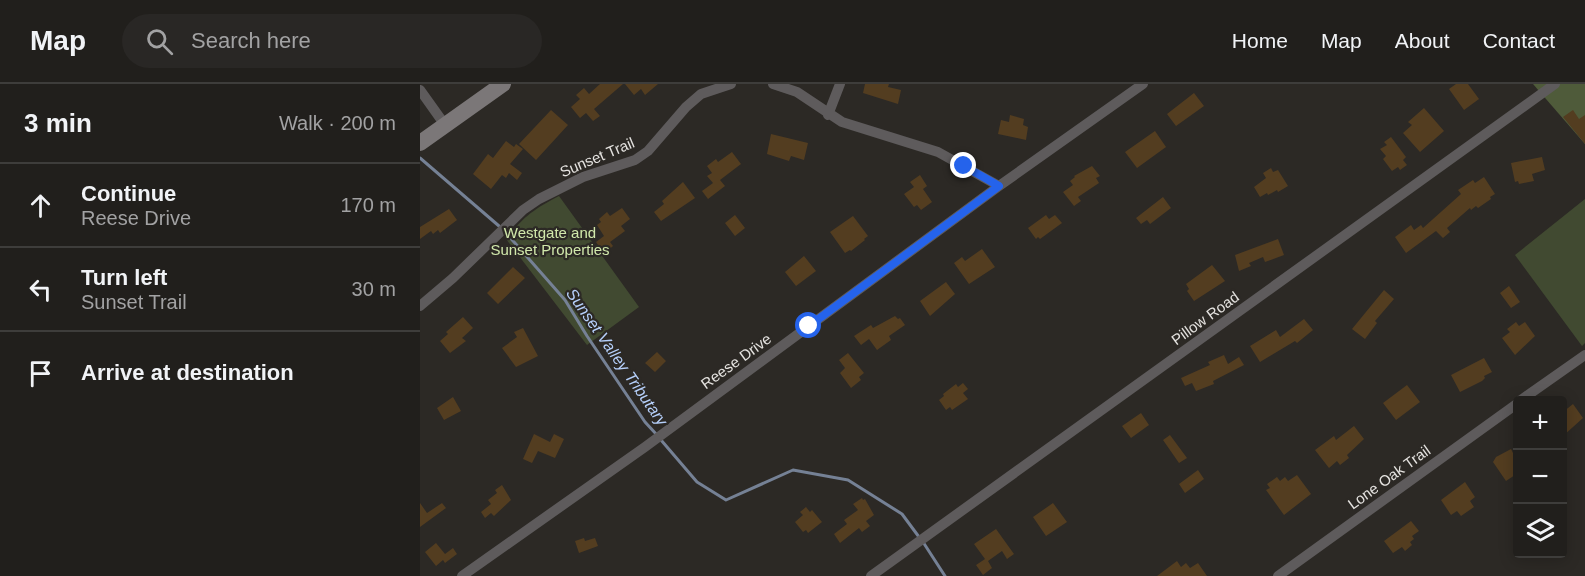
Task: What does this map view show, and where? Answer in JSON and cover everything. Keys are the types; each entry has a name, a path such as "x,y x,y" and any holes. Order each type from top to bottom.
{"main road":[{"path":"420,143 502,84"}],"street":[{"name":"Sunset Trail","path":"420,306 523,210 539,199 583,177 635,160 648,151 700,94 731,84"},
{"path":"773,84 797,92 828,115 842,122 938,152 999,186"},
{"path":"828,115 840,84"},
{"name":"Reese Drive","path":"462,576 645,447 999,186 1143,84"},
{"name":"Pillow Road","path":"871,576 1556,84"},
{"path":"420,90 445,125"},
{"path":"1527,396 1585,355"},
{"name":"Lone Oak Trail","path":"1278,576 1513,407"}],"green space":[{"path":"1533,84 1585,84 1585,144"},
{"name":"Westgate and Sunset Properties","path":"559,196 639,307 587,345 506,239 530,214"},
{"path":"1585,199 1585,343 1582,346 1515,255"}],"building":[{"path":"600,84 623,84 594,109 600,116 593,121 586,113 580,118 571,107 580,99 576,95 584,88 589,94"},
{"path":"625,84 658,84 645,95 641,89 634,95"},
{"path":"865,84 889,84 888,87 901,90 898,104 863,93"},
{"path":"1456,84 1468,84 1479,99 1464,110 1449,89"},
{"path":"1194,93 1204,106 1176,126 1167,114"},
{"path":"1424,108 1444,131 1420,152 1403,133 1412,125 1408,122"},
{"path":"551,110 568,125 536,160 519,144"},
{"path":"1573,110 1579,119 1585,115 1585,144 1563,117"},
{"path":"1010,115 1024,119 1023,125 1028,127 1026,140 998,134 1001,120 1009,122"},
{"path":"1155,131 1166,147 1137,168 1125,152"},
{"path":"771,134 808,143 804,160 791,156 789,161 767,154"},
{"path":"1391,137 1406,157 1403,160 1407,165 1400,170 1398,167 1392,171 1383,159 1386,156 1380,149 1387,145 1384,142"},
{"path":"506,141 514,147 516,144 523,149 510,164 522,173 517,180 509,173 506,178 502,175 491,189 473,174 488,154 493,158"},
{"path":"732,152 741,164 720,180 725,186 708,199 702,191 713,183 707,176 712,173 707,166 716,159 718,162"},
{"path":"1542,157 1545,170 1532,174 1534,181 1519,184 1518,181 1515,182 1511,163"},
{"path":"1092,166 1100,176 1096,178 1099,183 1078,197 1081,201 1074,206 1063,192 1073,185 1070,181 1074,176"},
{"path":"1271,168 1273,172 1278,170 1288,186 1278,192 1277,190 1260,197 1254,187 1266,178 1263,173"},
{"path":"920,175 927,186 923,189 932,202 921,210 917,205 914,207 904,194 914,187 910,182"},
{"path":"1484,177 1495,194 1490,197 1491,199 1478,208 1476,206 1471,210 1470,208 1447,228 1450,232 1443,238 1436,231 1406,253 1395,237 1411,225 1414,230 1421,225 1423,228 1461,194 1458,190 1473,180 1475,183"},
{"path":"683,182 695,198 661,221 654,212 664,204 662,201"},
{"path":"1163,197 1171,208 1150,224 1147,220 1141,224 1136,218"},
{"path":"622,208 630,219 621,226 625,231 610,242 613,246 604,254 596,242 604,236 597,225 601,222 599,219 607,212 610,216"},
{"path":"449,209 457,220 440,233 438,230 433,234 431,231 420,239 420,227"},
{"path":"735,215 745,228 735,236 725,223"},
{"path":"1046,215 1049,219 1055,215 1062,223 1040,239 1038,237 1036,239 1028,228"},
{"path":"853,216 868,236 851,251 845,253 830,232"},
{"path":"1278,239 1284,255 1265,262 1263,257 1249,263 1251,266 1239,271 1235,255"},
{"path":"982,249 995,267 969,284 954,263 962,257 965,261"},
{"path":"804,256 816,271 796,286 785,272"},
{"path":"1212,265 1225,281 1194,301 1187,291 1189,289 1186,284"},
{"path":"513,267 525,278 498,304 487,293"},
{"path":"946,282 955,294 930,316 920,301"},
{"path":"1509,286 1520,302 1511,308 1500,293"},
{"path":"1384,290 1394,299 1375,321 1377,323 1365,339 1352,329"},
{"path":"895,316 900,318 905,325 889,336 891,340 877,350 869,339 861,345 854,336 871,325 873,328"},
{"path":"463,317 473,328 462,338 466,341 450,353 440,341 448,334 446,332"},
{"path":"1304,319 1313,330 1297,343 1295,341 1260,362 1250,346 1276,330 1280,337"},
{"path":"1516,322 1519,326 1525,322 1535,336 1515,355 1502,338 1510,332 1507,329"},
{"path":"523,328 538,356 516,367 502,348 517,337 514,332"},
{"path":"657,352 666,361 655,372 645,363"},
{"path":"848,353 864,373 859,377 861,380 851,388 840,373 845,368 839,360"},
{"path":"1224,355 1228,364 1239,357 1244,365 1213,381 1214,384 1196,391 1192,383 1185,386 1181,378 1210,365 1208,362"},
{"path":"1484,358 1492,372 1484,376 1482,381 1460,392 1451,375"},
{"path":"963,383 968,389 963,393 968,399 952,410 950,407 946,410 939,400 956,384 958,387"},
{"path":"1407,385 1420,402 1396,420 1383,403"},
{"path":"453,397 461,411 444,420 437,408"},
{"path":"1573,404 1583,418 1567,432 1567,409"},
{"path":"1141,413 1149,425 1131,438 1122,426"},
{"path":"1354,426 1364,439 1347,455 1349,458 1340,465 1337,461 1329,468 1315,450 1334,436 1336,440"},
{"path":"534,434 550,442 554,434 564,439 555,458 538,451 532,463 523,459"},
{"path":"1170,435 1187,458 1179,463 1163,440"},
{"path":"1511,449 1513,453 1513,476 1506,481 1493,462 1496,457"},
{"path":"1198,470 1204,479 1185,493 1179,484"},
{"path":"1297,475 1311,494 1284,515 1266,490 1270,488 1267,484 1277,477 1280,481 1285,477 1288,481"},
{"path":"1465,482 1475,497 1470,501 1474,507 1461,516 1457,511 1451,515 1441,500"},
{"path":"502,485 511,500 494,516 491,513 485,518 481,512 491,504 488,500 497,493 495,490"},
{"path":"862,498 865,499 874,515 866,521 870,526 862,532 859,528 840,543 834,534 847,524 844,520 858,510 853,504"},
{"path":"420,503 427,513 442,503 446,508 420,527"},
{"path":"1053,503 1067,522 1046,536 1033,517"},
{"path":"806,507 810,512 812,510 822,522 808,533 806,530 803,532 795,522 803,515 800,512"},
{"path":"1411,521 1419,531 1412,536 1414,539 1410,542 1412,545 1405,551 1402,547 1393,553 1384,541"},
{"path":"996,529 1014,554 1007,559 1002,551 988,561 992,568 983,575 976,565 985,559 974,544"},
{"path":"584,538 585,541 595,538 598,546 579,553 575,541"},
{"path":"436,543 445,554 453,548 457,554 445,563 443,560 436,566 425,552"},
{"path":"1177,561 1181,567 1186,563 1190,568 1198,563 1207,576 1157,576"}],"waterway":[{"name":"Sunset Valley Tributary","path":"420,158 499,226"},
{"name":"Sunset Valley Tributary","path":"507,234 565,300 645,422 657,435"},
{"name":"Sunset Valley Tributary","path":"661,440 697,482 726,500 793,470 848,480 902,514 919,537"},
{"name":"Sunset Valley Tributary","path":"923,542 945,576"}],"route":[{"path":"809,326 999,186 964,166"}]}
